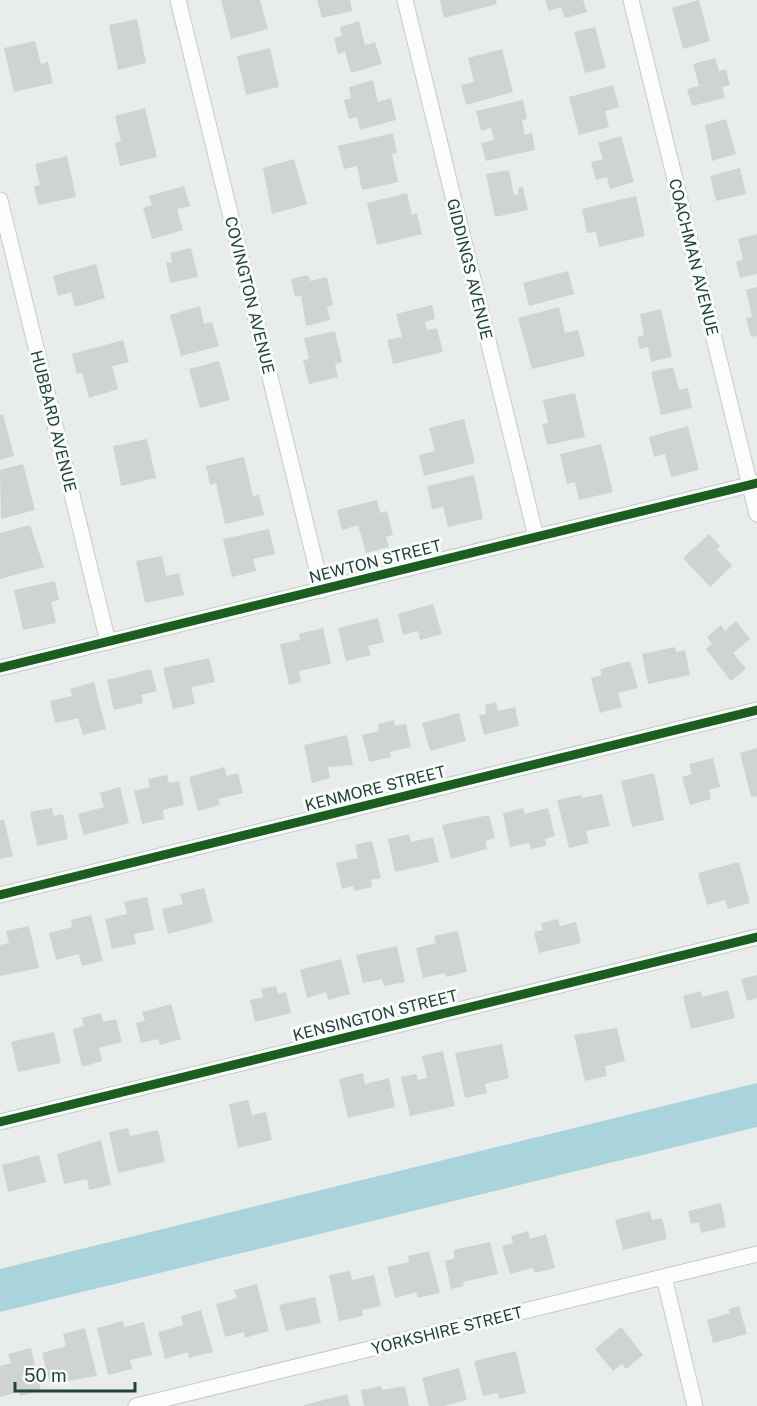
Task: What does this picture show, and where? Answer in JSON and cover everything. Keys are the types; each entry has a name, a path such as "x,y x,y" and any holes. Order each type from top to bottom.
{"street":[{"name":"COVINGTON AVENUE","path":"178,0 322,590"},
{"name":"GIDDINGS AVENUE","path":"405,0 536,537"},
{"name":"COACHMAN AVENUE","path":"632,0 754,484 757,513"},
{"name":"HUBBARD AVENUE","path":"0,200 108,642"},
{"name":"NEWTON STREET","path":"0,668 754,484"},
{"name":"KENMORE STREET","path":"0,895 757,710"},
{"name":"KENSINGTON STREET","path":"0,1122 757,937"},
{"name":"YORKSHIRE STREET","path":"136,1406 757,1254"},
{"path":"664,1277 695,1406"}],"water":[{"path":"757,1083 757,1127 0,1312 0,1269"}],"building":[{"path":"221,0 260,0 268,29 231,39"},
{"path":"317,0 350,0 352,11 322,18"},
{"path":"440,0 496,0 497,4 444,18"},
{"path":"545,0 583,0 587,12 565,18 561,7 549,11"},
{"path":"699,0 710,41 683,49 672,8"},
{"path":"137,19 146,63 118,70 109,25"},
{"path":"359,21 365,45 375,42 382,64 351,73 345,52 338,54 334,38 342,36 340,27"},
{"path":"595,27 606,68 585,73 574,32"},
{"path":"35,41 41,64 48,62 53,83 14,92 4,48"},
{"path":"270,48 279,87 246,95 237,56"},
{"path":"502,49 513,92 466,105 461,85 474,82 468,58"},
{"path":"715,58 719,71 726,69 730,85 722,87 725,98 692,106 687,89 699,86 693,64"},
{"path":"373,80 378,102 391,98 396,120 360,130 357,117 349,119 344,100 351,98 349,87"},
{"path":"613,85 619,107 605,111 609,127 579,135 569,97"},
{"path":"523,100 527,119 522,120 525,135 532,133 535,150 486,161 481,143 494,140 491,128 481,131 476,111"},
{"path":"145,108 157,157 120,166 115,143 121,141 115,116"},
{"path":"726,119 736,154 712,161 705,125"},
{"path":"393,133 397,153 392,154 398,182 362,190 357,166 344,169 338,146"},
{"path":"621,136 634,182 610,189 607,177 596,180 591,162 603,159 598,143"},
{"path":"67,156 76,197 38,205 34,186 40,185 35,164"},
{"path":"294,159 307,204 272,214 263,168"},
{"path":"740,168 746,194 716,201 710,176"},
{"path":"509,170 514,195 519,194 518,188 523,187 528,210 495,217 486,174"},
{"path":"184,186 190,206 177,209 183,230 152,239 143,208 152,205 149,196"},
{"path":"407,193 412,215 417,213 422,234 377,245 367,203"},
{"path":"636,196 645,236 599,247 596,232 587,233 582,209"},
{"path":"757,234 757,274 740,278 736,262 743,259 738,239"},
{"path":"191,248 198,277 170,283 166,263 172,262 170,253"},
{"path":"96,264 105,298 75,307 71,292 58,296 53,276"},
{"path":"568,271 574,294 529,306 523,283"},
{"path":"308,275 310,281 327,277 333,305 327,307 330,320 306,326 301,296 295,297 291,279"},
{"path":"757,287 757,336 751,337 746,318 752,317 746,290"},
{"path":"432,305 435,319 425,322 427,330 437,328 443,352 393,364 387,340 402,337 396,314"},
{"path":"200,306 204,324 212,322 219,346 181,356 170,315"},
{"path":"559,307 565,333 578,330 585,356 532,369 518,318"},
{"path":"661,309 672,357 651,362 648,347 640,349 637,337 644,335 640,314"},
{"path":"335,331 342,362 335,364 338,377 309,384 303,360 309,359 304,338"},
{"path":"123,340 129,362 112,366 118,389 89,398 82,373 77,374 72,354"},
{"path":"219,361 230,400 200,408 189,369"},
{"path":"673,367 679,390 688,388 692,408 661,415 651,372"},
{"path":"575,393 585,437 547,445 542,424 548,423 543,400"},
{"path":"3,414 14,456 0,460 0,415"},
{"path":"464,419 475,463 424,476 419,455 435,451 429,428"},
{"path":"688,426 699,470 671,477 665,454 654,457 649,437"},
{"path":"147,439 156,478 121,486 113,446"},
{"path":"601,444 613,492 579,500 575,482 567,484 560,454"},
{"path":"244,457 253,496 259,495 264,515 225,524 216,483 210,485 206,466"},
{"path":"23,464 35,510 1,519 0,470"},
{"path":"474,475 483,519 448,527 443,507 432,509 427,486"},
{"path":"377,500 380,513 387,511 393,535 386,537 389,547 366,553 358,525 342,530 337,510"},
{"path":"30,525 44,567 0,579 0,533"},
{"path":"269,529 275,554 253,559 256,571 232,577 223,539"},
{"path":"709,534 720,546 717,549 732,566 710,587 683,558"},
{"path":"162,556 166,576 179,573 184,595 145,603 136,561"},
{"path":"55,581 59,600 51,602 56,623 23,630 14,590"},
{"path":"433,604 442,634 420,640 418,631 403,635 398,614"},
{"path":"378,618 384,642 368,646 371,655 346,661 338,628"},
{"path":"736,621 750,639 733,653 746,669 731,681 706,649 712,644 707,637 721,625 725,631"},
{"path":"323,628 331,664 299,671 301,682 289,685 280,644 300,640 299,634"},
{"path":"675,647 676,652 685,650 690,675 648,684 642,654"},
{"path":"209,658 215,682 191,687 195,704 173,709 163,668"},
{"path":"630,661 638,688 618,693 622,707 600,713 591,678 602,675 600,669"},
{"path":"151,669 157,691 141,695 143,703 114,710 107,680"},
{"path":"94,682 106,729 83,735 78,718 55,723 50,701 72,696 70,689"},
{"path":"496,702 498,711 515,707 519,726 484,735 479,715 486,714 485,705"},
{"path":"459,713 466,741 430,751 422,723"},
{"path":"394,720 395,726 406,724 411,747 390,752 391,757 369,762 362,735 379,731 378,724"},
{"path":"347,735 353,765 328,767 330,778 312,783 304,745"},
{"path":"757,748 757,796 751,797 740,753"},
{"path":"713,758 720,787 709,790 711,799 690,805 682,777 692,774 689,764"},
{"path":"224,767 227,776 238,773 243,793 218,799 220,805 198,811 189,777"},
{"path":"654,773 664,820 632,827 621,781"},
{"path":"167,775 169,783 179,781 184,805 163,810 164,819 142,824 134,791 150,787 148,779"},
{"path":"120,787 129,823 84,835 78,814 104,807 100,793"},
{"path":"602,794 610,826 586,831 589,843 569,848 557,800"},
{"path":"52,808 54,816 63,814 68,839 37,846 30,812"},
{"path":"523,808 525,814 548,808 555,836 545,839 546,846 531,849 529,843 510,847 503,813"},
{"path":"489,815 495,838 485,841 487,849 451,859 442,825"},
{"path":"0,820 4,820 13,856 0,859"},
{"path":"409,834 411,842 433,837 439,862 395,872 388,839"},
{"path":"372,841 381,878 371,880 372,887 354,891 353,886 342,889 336,863 358,858 355,845"},
{"path":"739,862 750,903 728,909 725,900 707,905 698,873"},
{"path":"204,888 213,922 168,934 162,909 183,904 180,894"},
{"path":"147,897 154,930 134,934 136,944 112,949 105,919 127,914 124,902"},
{"path":"91,915 103,961 82,966 79,954 56,960 49,933 72,927 71,920"},
{"path":"558,919 560,926 576,922 581,943 539,953 534,932 543,930 541,923"},
{"path":"29,926 39,968 0,976 0,945 9,943 6,931"},
{"path":"458,931 467,972 446,977 445,973 423,978 416,948 436,943 434,936"},
{"path":"397,946 405,982 384,986 382,979 363,983 356,955"},
{"path":"341,959 350,994 328,1000 326,992 307,998 300,970"},
{"path":"757,975 757,998 747,1001 741,979"},
{"path":"276,986 278,994 286,992 291,1013 255,1022 250,1000 263,997 261,989"},
{"path":"728,990 735,1018 691,1029 683,996 701,991 702,997"},
{"path":"171,1004 181,1039 160,1045 158,1039 141,1043 136,1023 145,1021 142,1012"},
{"path":"101,1013 103,1022 116,1019 122,1042 99,1048 102,1061 82,1067 73,1029 84,1026 82,1018"},
{"path":"617,1028 625,1061 605,1066 607,1076 585,1081 574,1035"},
{"path":"54,1032 61,1063 18,1072 11,1042"},
{"path":"502,1044 509,1078 485,1084 487,1093 465,1098 455,1053"},
{"path":"443,1051 455,1106 410,1116 401,1077 416,1074 418,1080 427,1078 422,1056"},
{"path":"363,1073 365,1084 389,1078 395,1107 348,1118 339,1079"},
{"path":"248,1100 252,1115 266,1112 272,1140 238,1148 229,1104"},
{"path":"128,1128 130,1136 158,1130 165,1162 118,1173 109,1132"},
{"path":"101,1140 111,1185 89,1190 87,1179 64,1184 57,1154"},
{"path":"39,1155 46,1182 8,1192 2,1165"},
{"path":"721,1203 726,1227 701,1233 699,1222 691,1224 688,1211"},
{"path":"650,1211 652,1220 662,1218 667,1239 623,1250 615,1220"},
{"path":"528,1231 530,1239 546,1234 555,1268 535,1273 533,1268 510,1274 502,1246 513,1243 511,1236"},
{"path":"490,1242 498,1274 463,1282 464,1286 451,1289 445,1261 455,1258 453,1250"},
{"path":"429,1251 440,1293 418,1298 416,1292 395,1298 387,1267 409,1262 408,1256"},
{"path":"350,1271 352,1280 374,1275 381,1306 362,1310 363,1316 339,1321 329,1275"},
{"path":"257,1284 269,1331 245,1338 244,1332 225,1337 216,1304 237,1298 234,1290"},
{"path":"315,1297 321,1323 286,1331 279,1305"},
{"path":"739,1306 747,1334 713,1343 707,1320 730,1313 728,1309"},
{"path":"201,1310 213,1352 189,1358 188,1352 165,1359 158,1332 183,1325 181,1316"},
{"path":"123,1321 124,1327 144,1322 152,1355 130,1360 132,1369 108,1375 97,1328"},
{"path":"621,1327 643,1355 626,1369 622,1364 613,1371 595,1349"},
{"path":"85,1328 97,1376 50,1384 42,1353 66,1346 63,1334"},
{"path":"31,1348 41,1391 20,1396 19,1392 0,1397 0,1366 11,1363 8,1354"},
{"path":"516,1351 526,1393 499,1399 498,1393 483,1396 474,1361"},
{"path":"459,1368 467,1400 443,1406 429,1406 422,1378"},
{"path":"381,1386 382,1390 405,1386 409,1406 364,1406 361,1390"},
{"path":"347,1394 350,1406 304,1406 304,1405"}],"cycle path":[{"path":"0,668 757,483"},
{"path":"0,895 757,710"},
{"path":"0,1122 757,937"}]}
